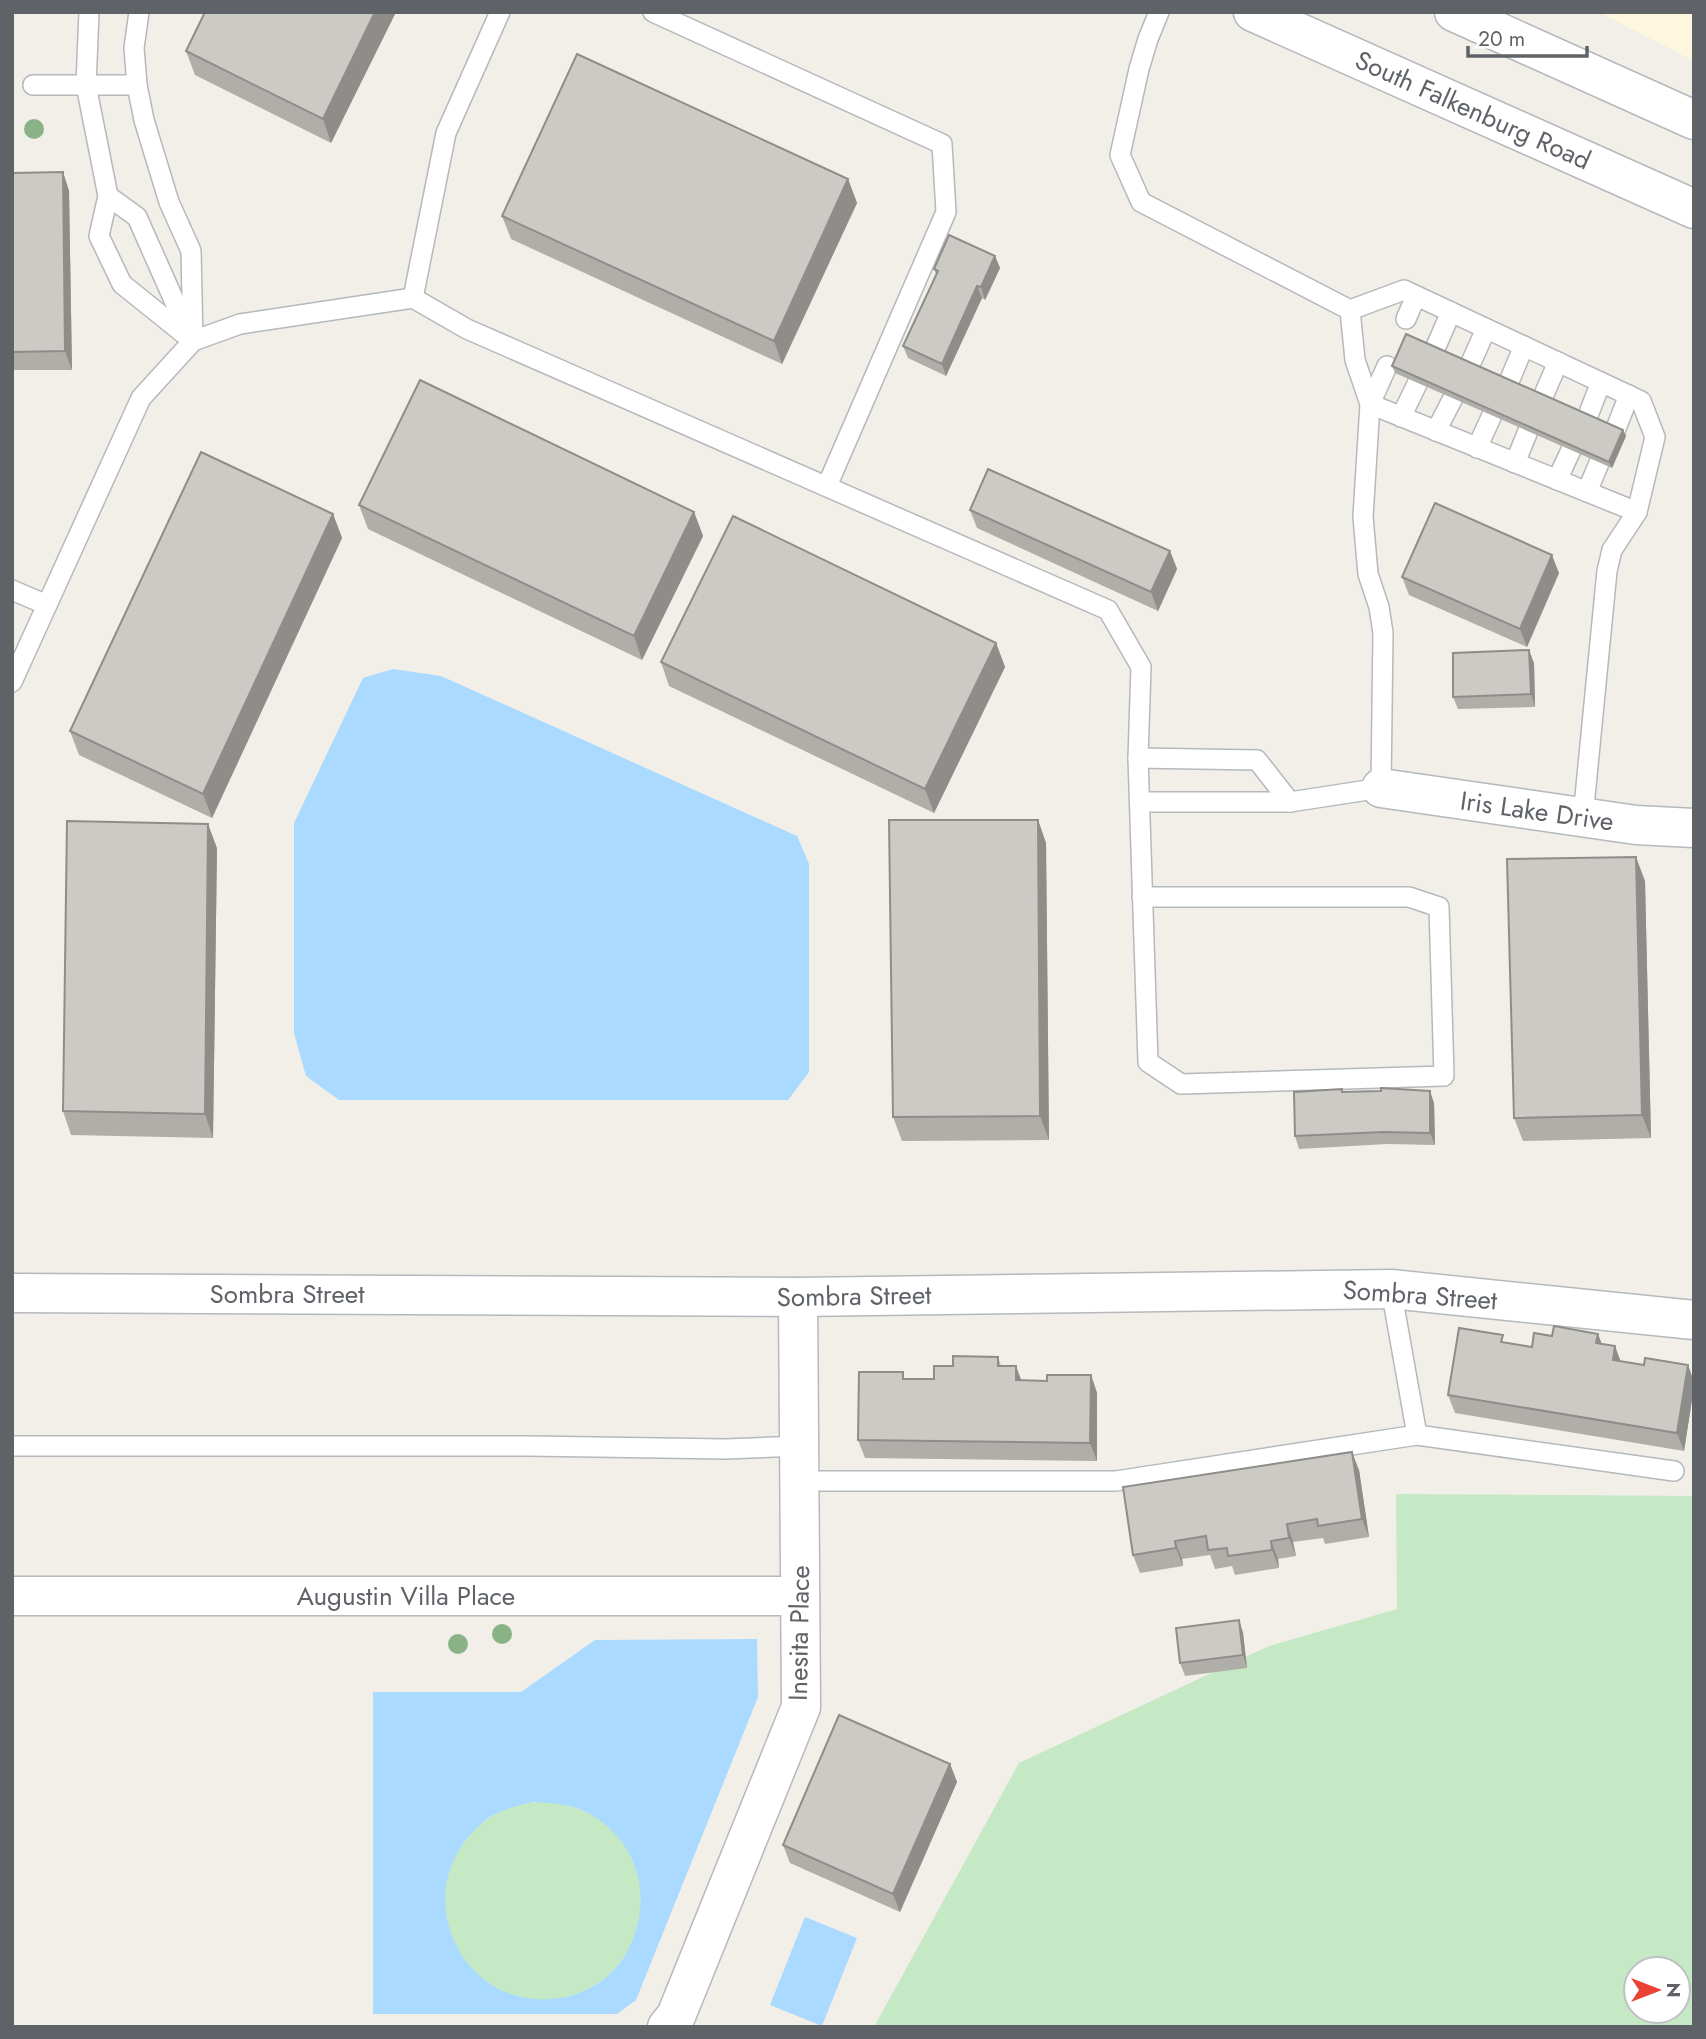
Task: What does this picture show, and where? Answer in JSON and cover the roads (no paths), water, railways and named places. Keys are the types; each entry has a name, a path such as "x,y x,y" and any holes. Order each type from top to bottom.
{"street":[{"name":"South Falkenburg Road","path":"1252,12 1694,209"},
{"path":"1454,12 1694,120"},
{"name":"Iris Lake Drive","path":"1381,788 1636,825 1694,828"},
{"name":"Sombra Street","path":"12,1293 798,1297 1391,1289 1694,1320"},
{"name":"Inesita Place","path":"667,2027 676,2016 801,1707 798,1297"},
{"name":"Augustin Villa Place","path":"12,1596 800,1596"}],"lane":[{"path":"89,12 86,85 108,196 99,236 122,284 193,341"},
{"path":"139,12 134,48 137,85 169,202 191,251 193,341"},
{"path":"413,298 446,133 500,12"},
{"path":"653,12 942,144 946,212 827,486"},
{"path":"1159,12 1147,39 1139,69 1121,155 1141,202 1350,310 1404,290 1642,401 1655,437 1637,512 1612,550 1607,571 1583,817"},
{"path":"33,85 137,85"},
{"path":"108,196 136,216 193,341"},
{"path":"1406,319 1416,296"},
{"path":"12,682 141,398 193,341 240,324 413,298 467,328 1108,610 1141,667 1138,758 1140,802 1142,897 1147,1062 1181,1084 1444,1076 1439,907 1409,897 1142,897"},
{"path":"1350,310 1355,360 1370,404 1637,512"},
{"path":"1434,351 1451,312"},
{"path":"1469,367 1486,328"},
{"path":"1508,384 1524,346"},
{"path":"1542,400 1558,362"},
{"path":"1140,802 1290,802 1381,788 1383,633 1379,607 1368,574 1363,517 1370,404 1387,366"},
{"path":"1401,417 1418,383"},
{"path":"1587,418 1601,383"},
{"path":"1615,431 1629,395"},
{"path":"1436,431 1453,398"},
{"path":"1477,448 1492,415"},
{"path":"1515,463 1528,431"},
{"path":"1557,480 1571,450"},
{"path":"1587,492 1599,463"},
{"path":"12,590 47,605"},
{"path":"1138,758 1257,760 1290,802"},
{"path":"1391,1289 1417,1435"},
{"path":"12,1446 529,1446 726,1449 799,1463 1116,1482 1417,1435 1674,1471"}],"water":[{"path":"393,669 441,676 797,836 809,864 809,1072 788,1100 339,1100 306,1076 294,1033 294,823 363,678"},
{"path":"757,1639 758,1697 636,2000 617,2014 373,2014 373,1692 521,1692 595,1640","holes":["534,1802 563,1805 590,1814 607,1826 621,1841 638,1875 640,1913 627,1952 610,1974 595,1985 570,1996 533,1999 501,1990 475,1971 456,1946 447,1916 447,1884 458,1853 481,1824 506,1810"]},
{"path":"805,1917 857,1938 822,2026 770,2005"}]}
